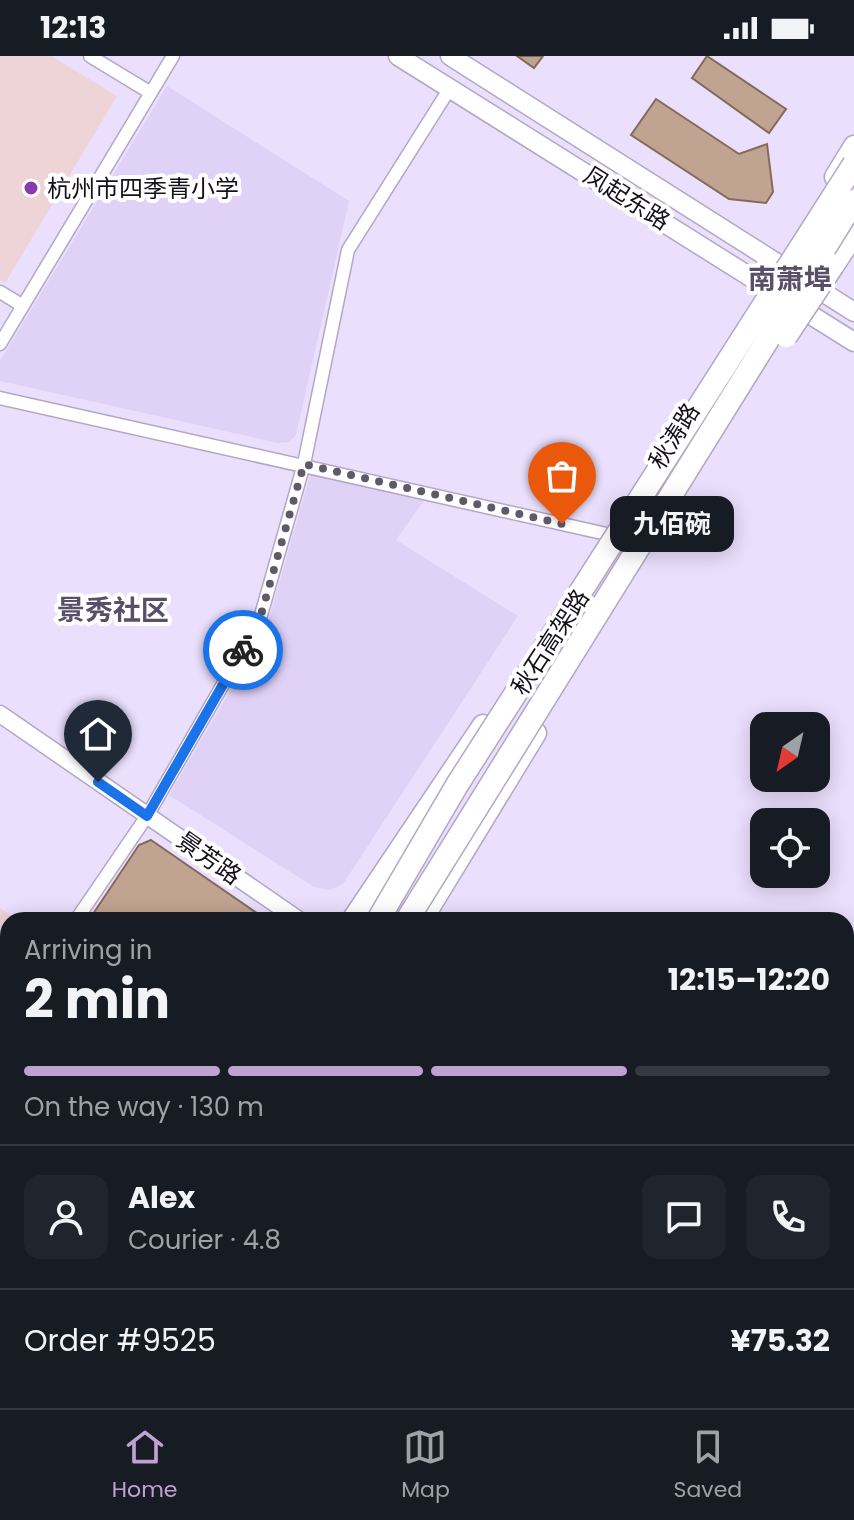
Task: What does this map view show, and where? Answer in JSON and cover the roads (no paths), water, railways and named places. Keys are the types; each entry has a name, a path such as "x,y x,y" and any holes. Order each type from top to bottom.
{"highway":[{"name":"秋石高架路","path":"383,912 457,785 854,164"},
{"name":"秋石高架路","path":"412,912 854,201"},
{"path":"684,475 797,320 854,233"}],"main road":[{"name":"凤起东路","path":"398,56 854,342"},
{"name":"凤起东路","path":"450,56 854,312"},
{"name":"秋涛路","path":"357,912 611,535 854,146"},
{"name":"秋涛路","path":"427,912 854,214"}],"street":[{"path":"90,56 151,93"},
{"path":"0,344 173,56"},
{"path":"81,912 147,816 259,622 304,464 348,250 450,88"},
{"path":"0,292 23,306"},
{"path":"0,398 611,535"},
{"name":"景芳路","path":"0,714 287,912"}],"place":[{"name":"杭州市四季青小学","path":"31,188"},
{"name":"九佰碗","path":"562,524"}],"district":[{"name":"南萧埠","path":"790,279"},
{"name":"景秀社区","path":"113,610"}]}
